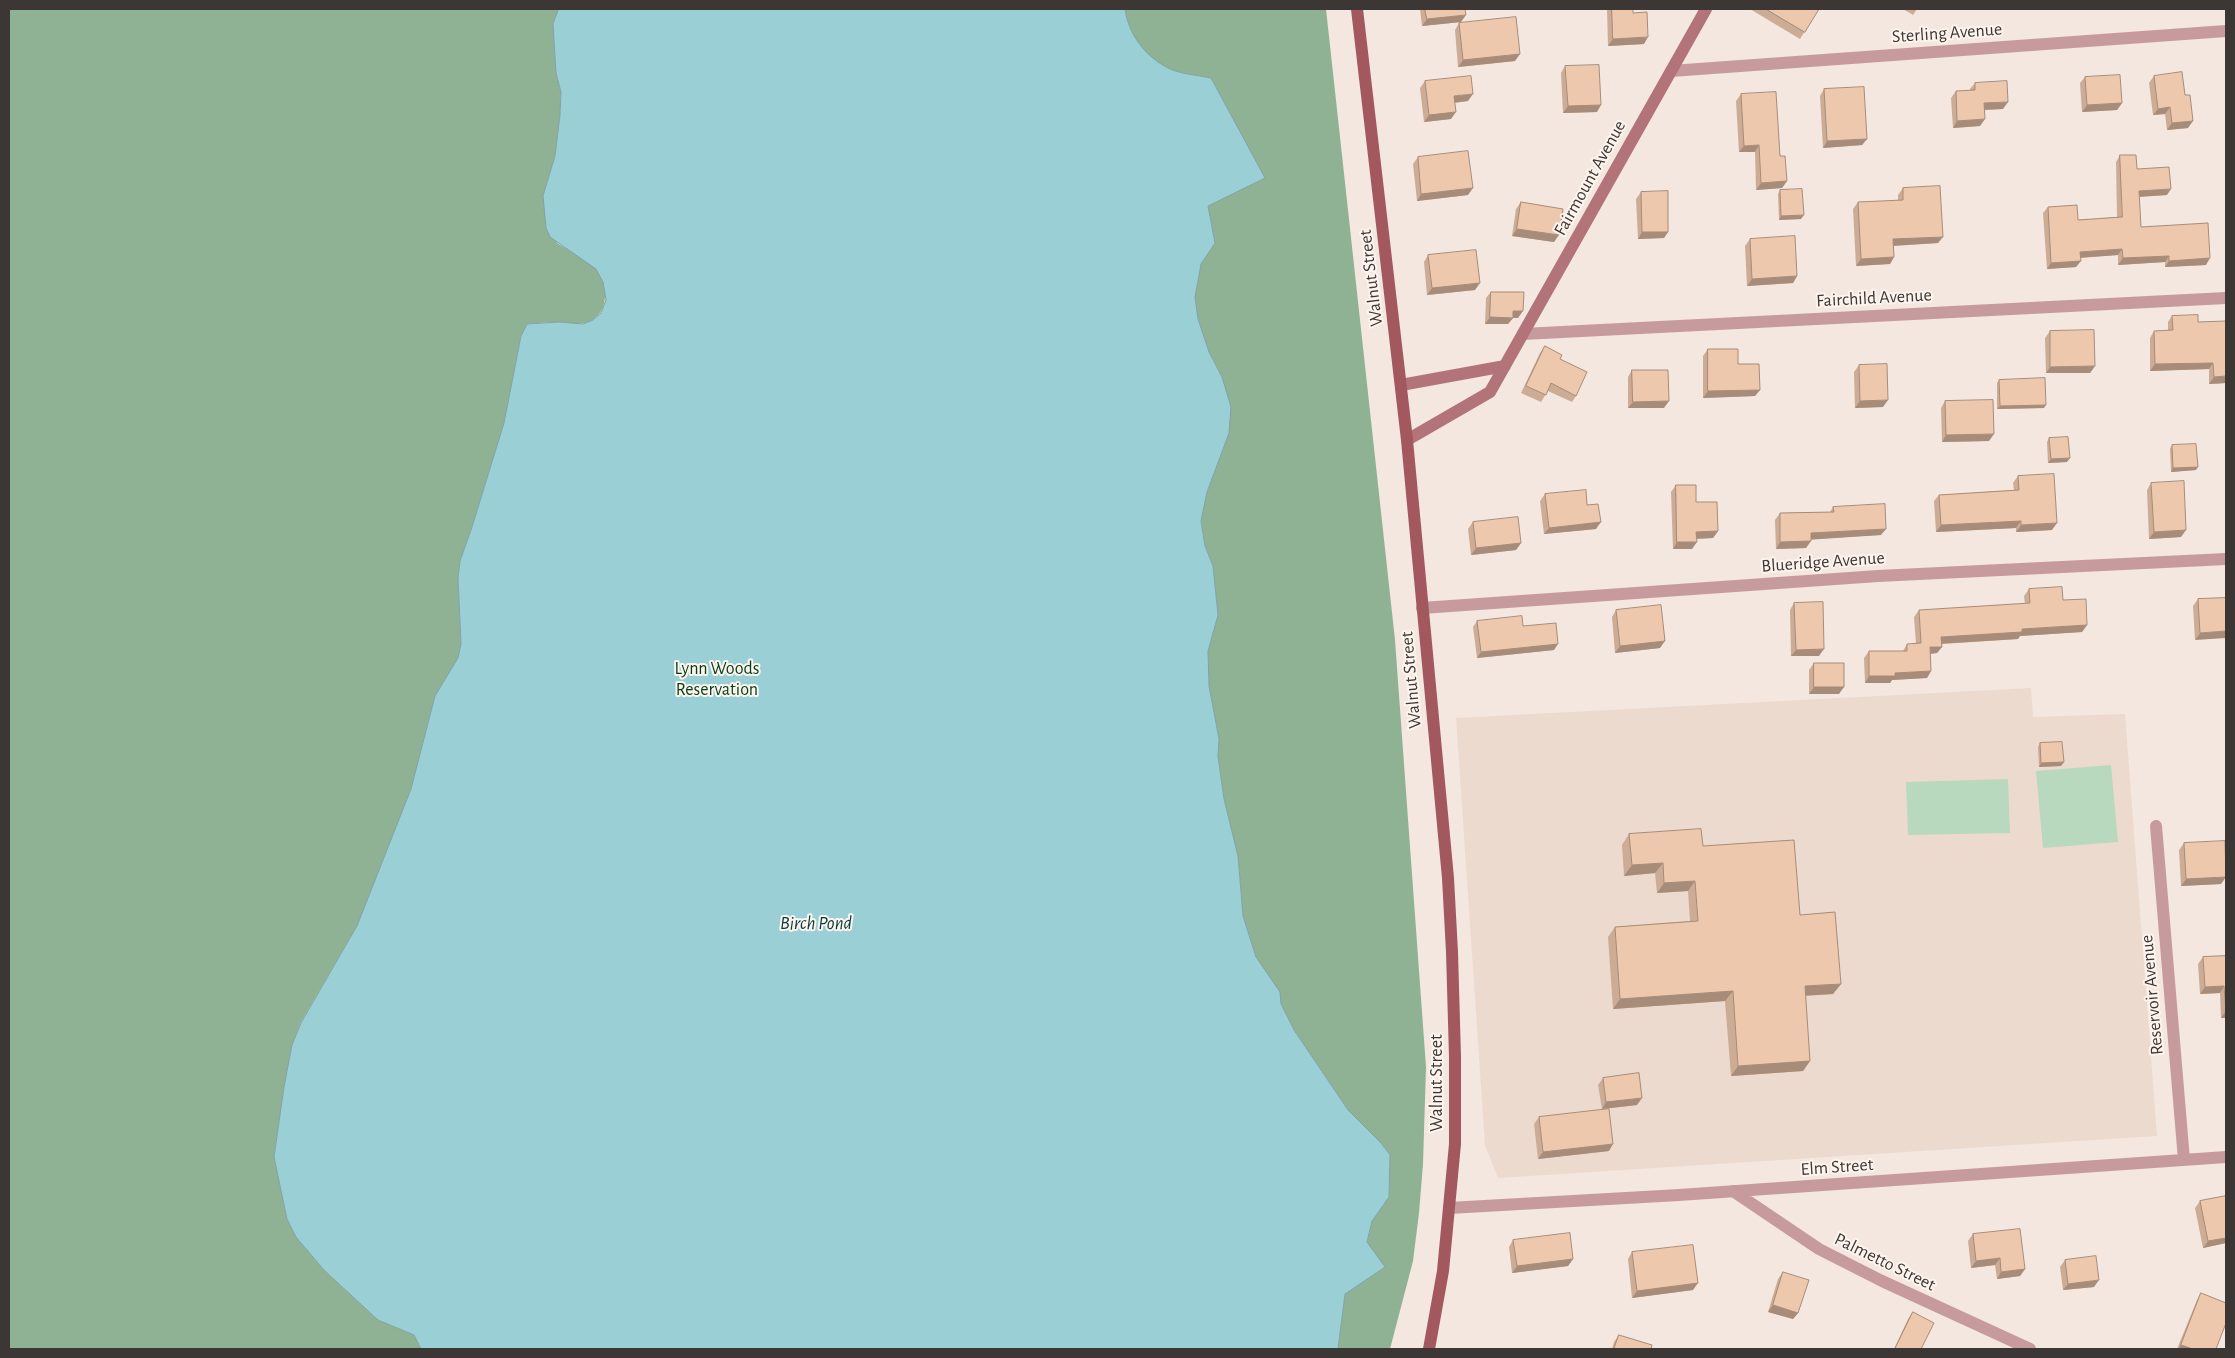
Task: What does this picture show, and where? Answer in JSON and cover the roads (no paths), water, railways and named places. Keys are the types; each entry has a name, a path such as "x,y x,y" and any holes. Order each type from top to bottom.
{"main road":[{"name":"Walnut Street","path":"1357,9 1407,440 1448,878 1452,952 1456,1109 1455,1144 1443,1271 1429,1349"}],"street":[{"name":"Fairmount Avenue","path":"1407,440 1490,392 1706,9"},
{"name":"Sterling Avenue","path":"1671,70 2226,31"},
{"name":"Fairchild Avenue","path":"1523,334 2226,298"},
{"path":"1401,386 1505,366"},
{"name":"Blueridge Avenue","path":"1422,608 1878,576 2226,559"},
{"name":"Reservoir Avenue","path":"2156,826 2184,1160"},
{"name":"Elm Street","path":"1449,1208 1733,1192 2226,1157"},
{"name":"Palmetto Street","path":"1733,1192 1819,1249 1882,1282 2030,1349"}],"water":[{"name":"Birch Pond","path":"559,9 1125,9 1133,35 1144,50 1158,62 1182,73 1211,78 1265,178 1208,206 1215,243 1201,264 1195,297 1198,319 1209,352 1222,377 1231,407 1229,433 1207,492 1201,521 1205,546 1213,566 1218,615 1208,651 1209,686 1219,739 1218,756 1224,799 1238,856 1243,916 1256,957 1280,992 1281,1004 1294,1030 1348,1110 1381,1143 1390,1155 1389,1197 1372,1221 1367,1242 1385,1267 1345,1294 1338,1349 421,1349 414,1335 378,1320 324,1270 296,1237 287,1219 274,1157 292,1045 301,1023 357,926 411,789 435,696 458,658 461,644 458,578 460,561 504,423 521,336 527,324 559,322 583,324 593,320 601,313 606,300 603,282 596,269 550,237 546,228 543,196 555,156 560,115 561,92 556,73 553,24"}],"park label":[{"name":"Lynn Woods Reservation","path":"717,680"}]}
